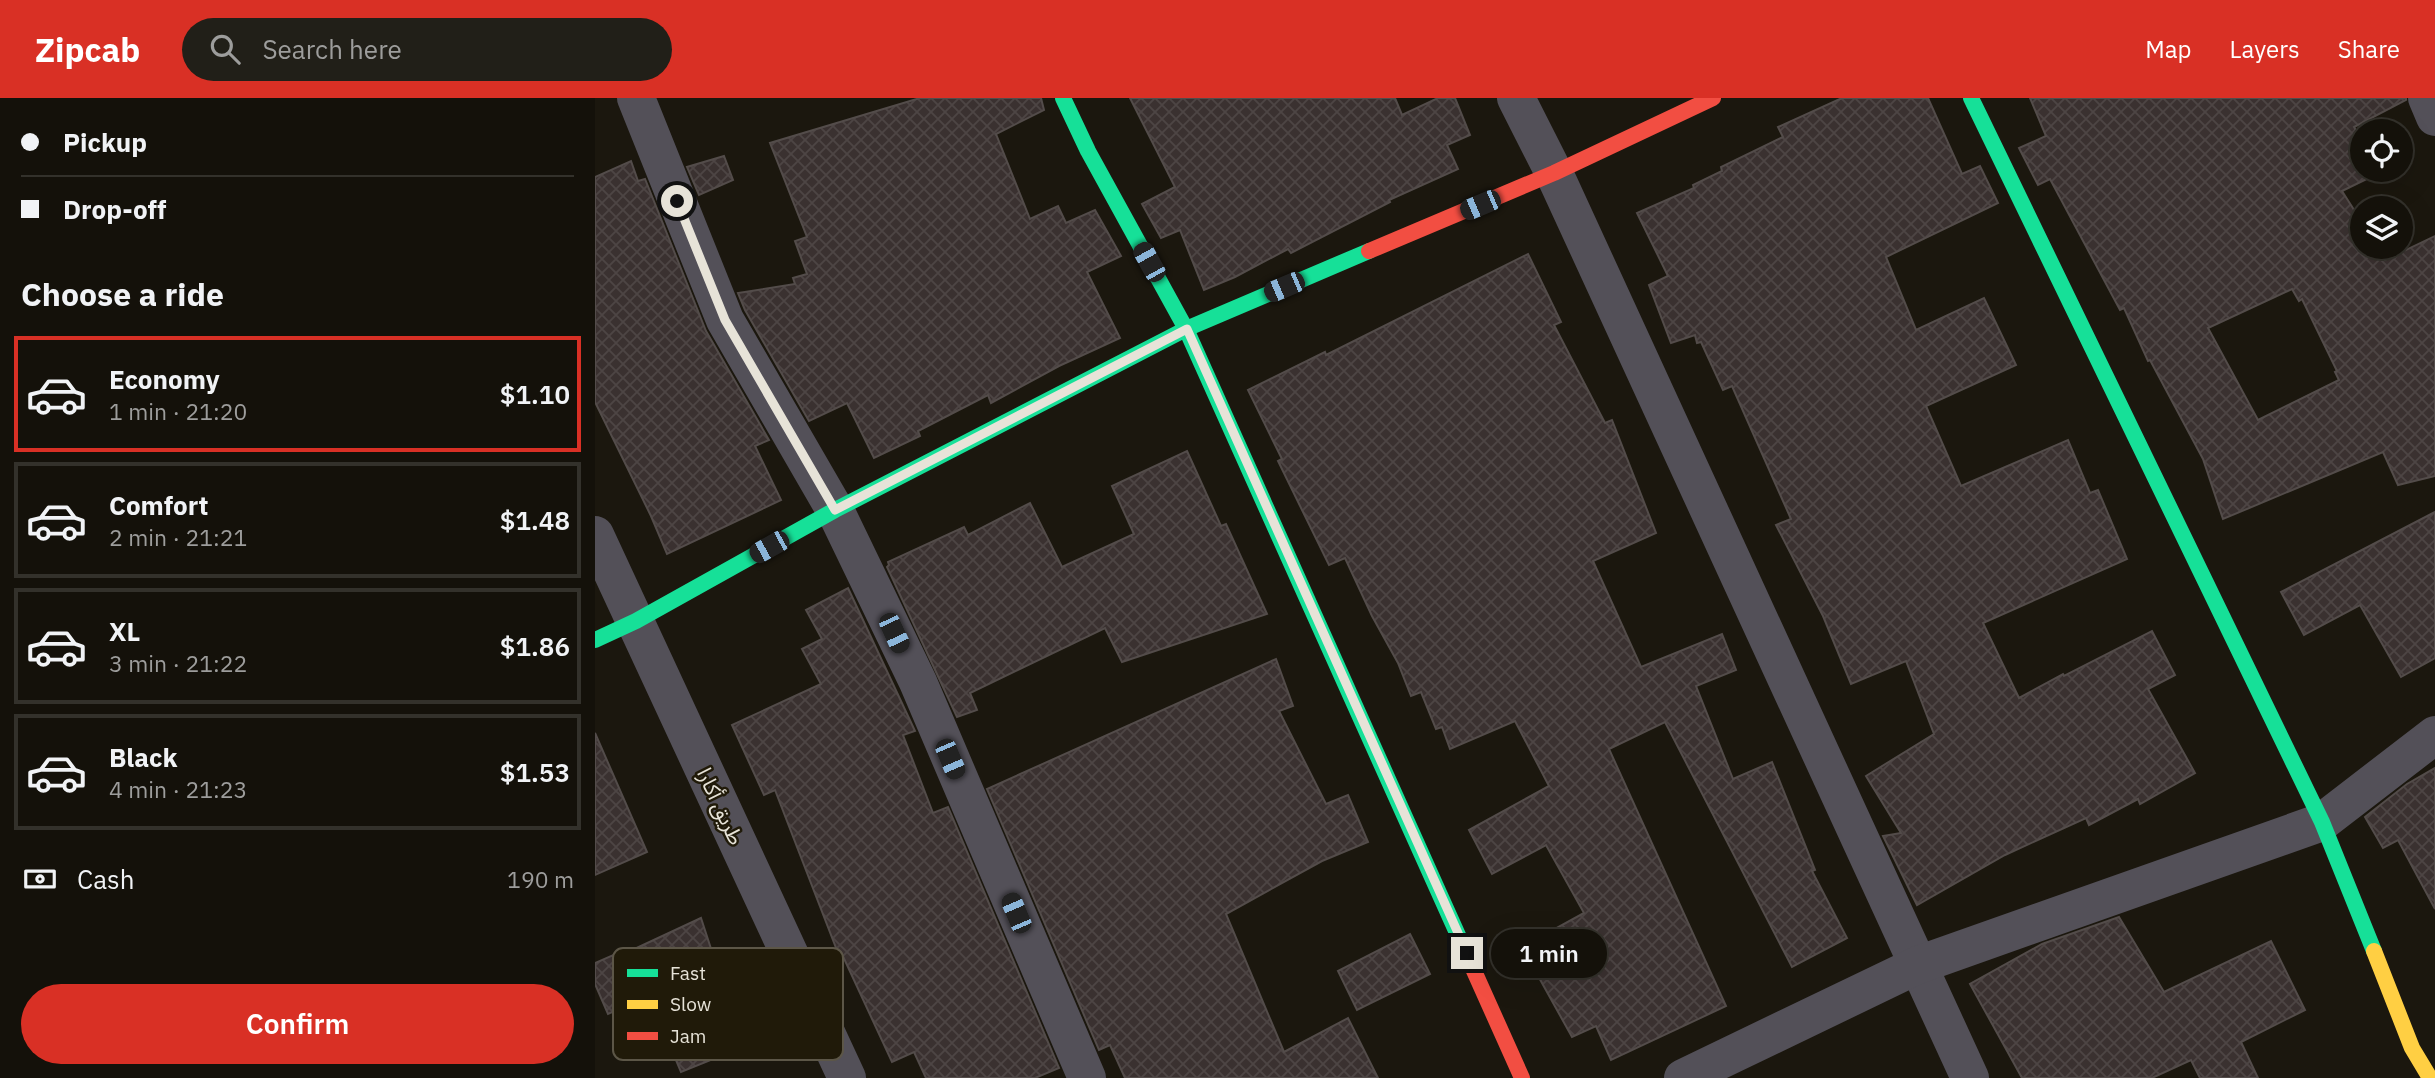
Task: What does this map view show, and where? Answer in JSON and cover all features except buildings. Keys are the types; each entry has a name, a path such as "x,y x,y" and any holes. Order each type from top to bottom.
{"street":[{"path":"636,98 725,320 835,510 918,682 1087,1078"},
{"path":"1063,98 1088,151 1187,329 1523,1078"},
{"path":"1516,98 1554,173 1970,1078"},
{"path":"595,640 636,621 835,510 1187,329 1554,173 1713,98"},
{"path":"1971,98 2322,822 2412,1048 2430,1078"},
{"path":"2427,98 2435,117"},
{"name":"طريق أكارا","path":"595,535 787,948"},
{"path":"1683,1078 1918,965 2322,822 2435,735"},
{"name":"طريق أكارا","path":"839,1060 847,1078"}],"traffic: fast":[{"path":"1063,98 1088,151 1186,329 1466,953"},
{"path":"1971,98 2322,822 2374,951"},
{"path":"595,640 636,621 835,510 1186,329 1369,251"}],"traffic: slow":[{"path":"2374,951 2412,1048 2430,1078"}],"traffic: jam":[{"path":"1369,251 1554,173 1713,98"},
{"path":"1466,953 1522,1078"}],"route":[{"path":"677,201 725,320 835,510 1187,329 1467,953"}]}
